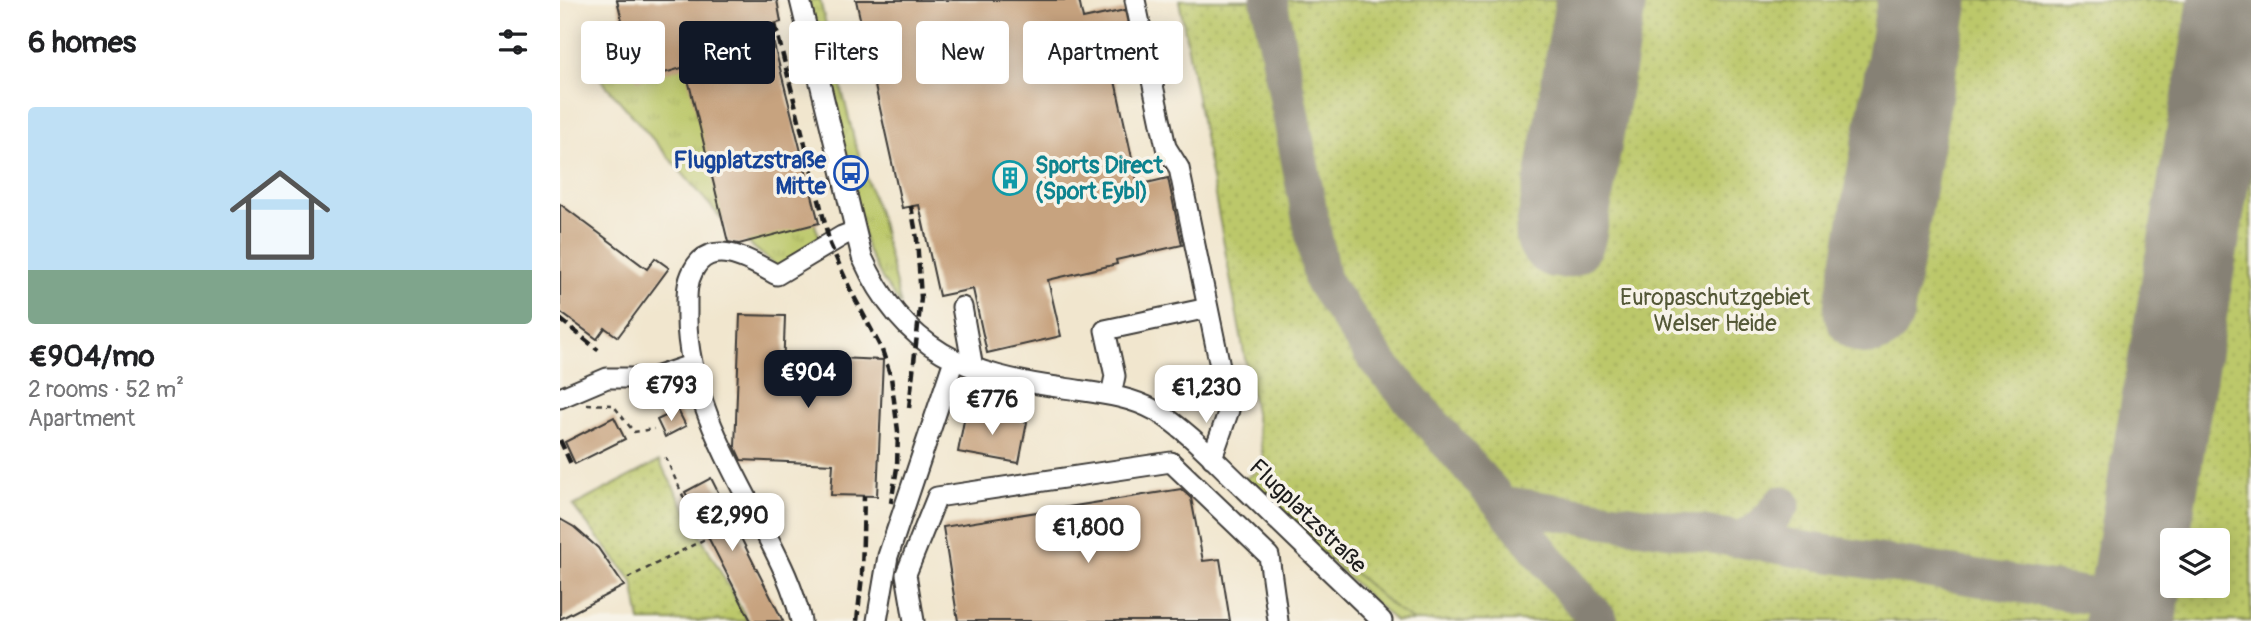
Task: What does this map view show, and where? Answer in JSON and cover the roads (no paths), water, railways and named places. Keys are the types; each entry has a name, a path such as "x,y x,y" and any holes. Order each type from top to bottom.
{"street":[{"name":"Flugplatzstraße","path":"800,0 862,257 887,304 911,331 964,364 1016,380 1111,395 1135,401 1156,411 1182,429 1382,621"},
{"path":"1135,0 1166,147 1179,168 1229,410 1212,458"},
{"path":"801,621 783,565 717,439 691,365 687,323 688,282 696,264 723,251 750,260 777,275 855,231"},
{"path":"877,621 888,556 964,364 962,307"},
{"path":"1111,395 1115,376 1105,330 1209,308"},
{"path":"566,395 607,378 652,377 691,365"},
{"path":"914,621 906,573 937,497 1171,462 1269,556 1278,621"}],"railway":[{"path":"775,24 830,244 882,350 891,377 898,431 897,468 891,503"},
{"path":"909,408 921,298 917,239 911,206"},
{"path":"560,319 598,350"},
{"path":"560,440 571,464"},
{"path":"857,621 862,576 864,496"}],"place":[{"name":"Flugplatzstraße Mitte","path":"851,173"},
{"name":"Sports Direct (Sport Eybl)","path":"1010,178"}],"park label":[{"name":"Europaschutzgebiet Welser Heide","path":"1715,310"}]}
